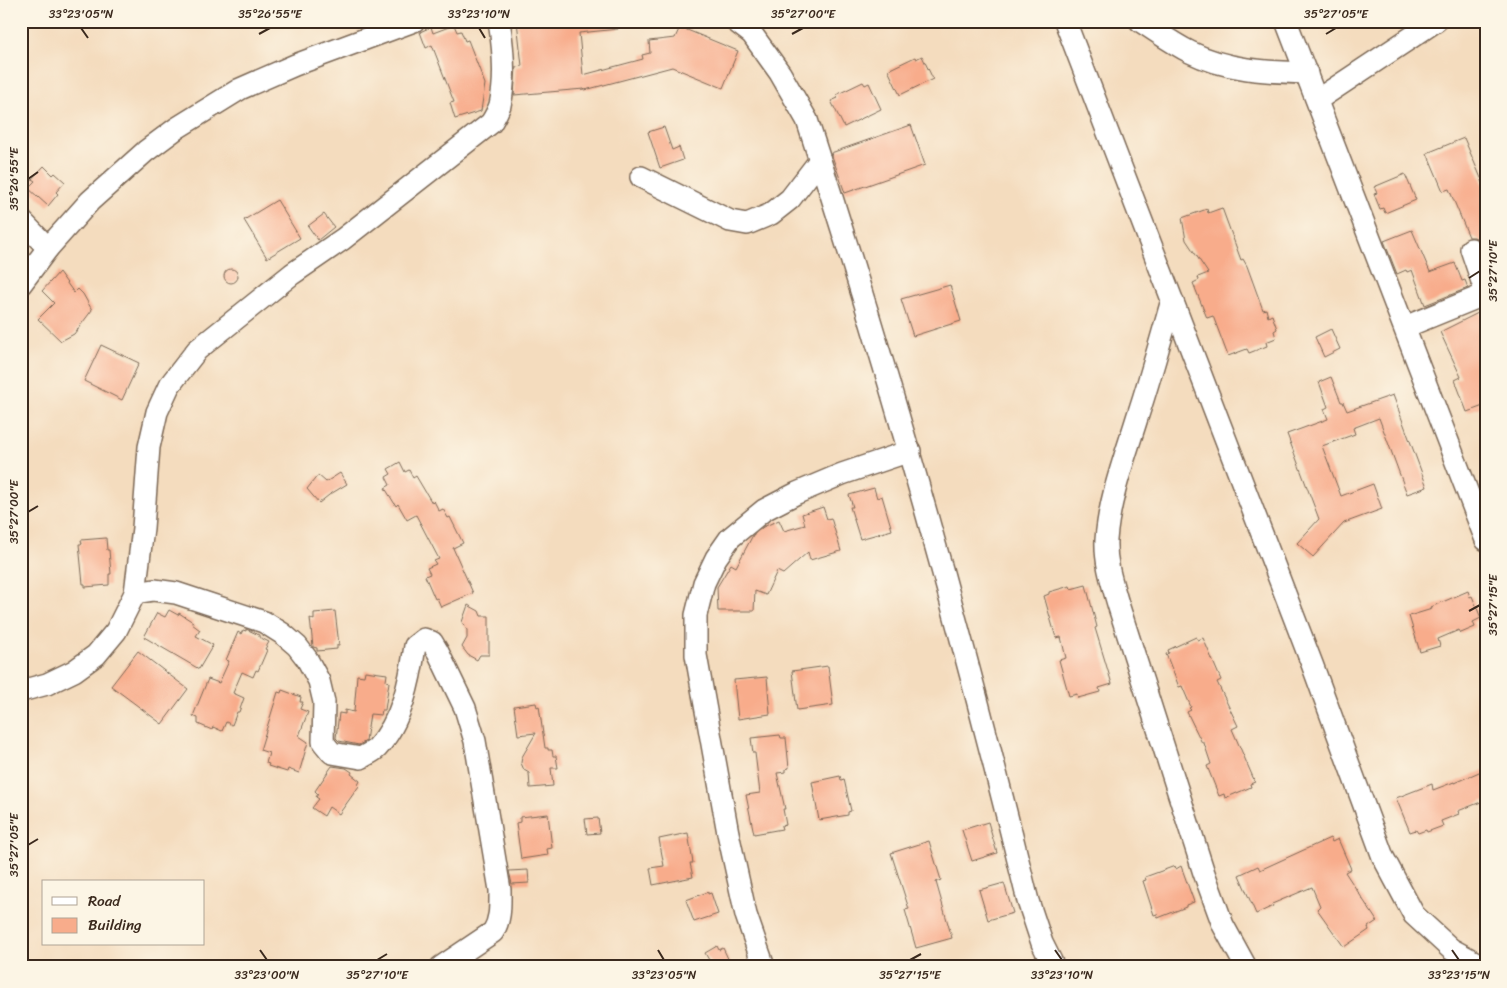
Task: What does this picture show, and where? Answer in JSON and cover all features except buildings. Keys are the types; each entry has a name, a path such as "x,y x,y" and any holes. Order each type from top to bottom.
{"street":[{"path":"21,284 48,248 90,201 146,151 177,128 240,89 295,65 414,21"},
{"path":"21,691 46,684 74,671 96,655 116,631 135,593 150,447 157,412 169,386 197,350 292,274 343,239 491,123 500,106 503,68 502,37 499,21"},
{"path":"735,21 752,34 780,73 807,120 910,451 1028,901 1042,943 1054,967"},
{"path":"1065,21 1312,664 1383,857 1414,915 1450,950 1484,967"},
{"path":"1140,21 1190,52 1212,61 1258,71 1307,73"},
{"path":"1286,21 1486,540"},
{"path":"1317,100 1436,21"},
{"path":"641,177 730,221 747,224 771,214 790,199 820,160"},
{"path":"21,220 48,248"},
{"path":"1405,327 1486,294 1471,249"},
{"path":"1172,300 1153,369 1124,458 1109,517 1106,542 1108,564 1120,613 1204,873 1223,925 1246,967"},
{"path":"764,967 746,915 728,833 696,655 696,615 702,591 716,558 730,538 764,510 797,493 842,474 910,451"},
{"path":"135,593 154,590 176,593 264,622 283,634 307,658 319,681 324,702 323,742 332,753 360,758 375,749 389,732 401,708 412,672 415,646 424,639 432,642 455,684 475,741 500,898 498,924 493,932 441,967"}]}
